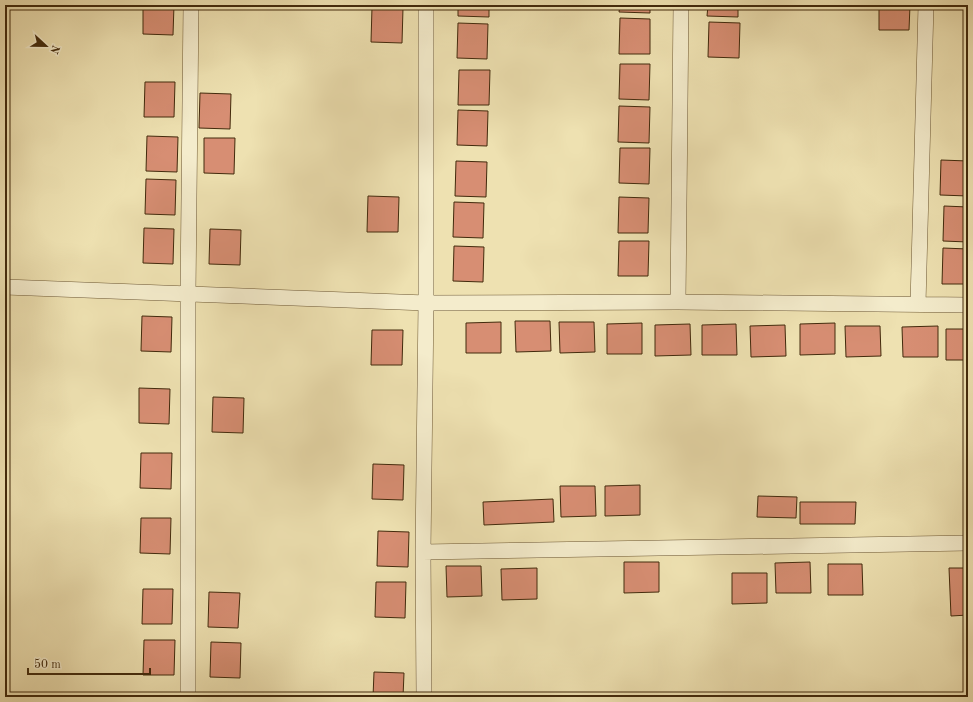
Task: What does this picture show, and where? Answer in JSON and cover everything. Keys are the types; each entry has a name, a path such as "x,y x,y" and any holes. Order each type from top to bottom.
{"street":[{"path":"188,697 190,5"},
{"path":"424,697 423,552 426,303 426,5"},
{"path":"678,302 681,5"},
{"path":"918,304 926,5"},
{"path":"5,287 426,303 678,302 968,305"},
{"path":"423,552 968,543"}],"building":[{"path":"143,5 174,5 173,35 143,34"},
{"path":"458,5 489,5 489,17 458,16"},
{"path":"620,5 650,5 650,13 619,12"},
{"path":"708,5 738,5 738,17 707,16"},
{"path":"879,5 910,5 909,30 879,30"},
{"path":"372,7 403,8 402,43 371,42"},
{"path":"5,9 9,9 8,44 5,44"},
{"path":"620,18 650,19 650,54 619,54"},
{"path":"709,22 740,23 739,58 708,57"},
{"path":"458,23 488,24 487,59 457,58"},
{"path":"620,64 650,64 649,100 619,99"},
{"path":"459,70 490,70 489,105 458,105"},
{"path":"5,73 9,73 8,109 5,109"},
{"path":"145,82 175,82 174,117 144,117"},
{"path":"200,93 231,94 230,129 199,128"},
{"path":"619,106 650,107 649,143 618,142"},
{"path":"458,110 488,111 487,146 457,145"},
{"path":"147,136 178,137 177,172 146,171"},
{"path":"204,138 235,138 234,174 204,173"},
{"path":"620,148 650,148 649,184 619,183"},
{"path":"941,160 968,161 968,196 940,195"},
{"path":"456,161 487,162 486,197 455,196"},
{"path":"5,171 8,171 7,206 5,206"},
{"path":"146,179 176,180 175,215 145,214"},
{"path":"368,196 399,197 398,232 367,232"},
{"path":"619,197 649,198 648,233 618,233"},
{"path":"454,202 484,203 483,238 453,237"},
{"path":"944,206 968,207 968,242 943,241"},
{"path":"144,228 174,229 173,264 143,263"},
{"path":"210,229 241,230 240,265 209,264"},
{"path":"619,241 649,241 648,276 618,276"},
{"path":"454,246 484,247 483,282 453,281"},
{"path":"943,248 968,249 968,284 942,284"},
{"path":"5,310 8,310 7,345 5,345"},
{"path":"142,316 172,317 171,352 141,351"},
{"path":"515,321 550,321 551,351 516,352"},
{"path":"501,322 501,353 466,353 466,323"},
{"path":"559,322 594,322 595,352 560,353"},
{"path":"642,323 642,354 607,354 607,324"},
{"path":"835,323 835,354 800,355 800,324"},
{"path":"690,324 691,355 655,356 655,325"},
{"path":"736,324 737,355 702,355 702,325"},
{"path":"785,325 786,356 751,357 750,326"},
{"path":"845,326 880,326 881,356 846,357"},
{"path":"938,326 938,357 903,357 902,327"},
{"path":"946,329 968,329 968,360 946,360"},
{"path":"372,330 403,330 402,365 371,365"},
{"path":"139,388 170,389 169,424 139,423"},
{"path":"213,397 244,398 243,433 212,432"},
{"path":"141,453 172,453 171,489 140,488"},
{"path":"373,464 404,465 403,500 372,499"},
{"path":"640,485 640,515 605,516 605,486"},
{"path":"560,486 595,486 596,516 561,517"},
{"path":"758,496 797,497 796,518 757,517"},
{"path":"553,499 554,522 484,525 483,502"},
{"path":"800,502 856,502 855,524 800,524"},
{"path":"141,518 171,518 170,554 140,553"},
{"path":"378,531 409,532 408,567 377,566"},
{"path":"624,562 659,562 659,592 624,593"},
{"path":"810,562 811,593 776,593 775,563"},
{"path":"828,564 862,564 863,595 828,595"},
{"path":"446,566 481,566 482,596 447,597"},
{"path":"537,568 537,599 502,600 501,569"},
{"path":"949,568 967,568 968,615 951,616"},
{"path":"732,573 767,573 767,603 732,604"},
{"path":"376,582 406,582 405,618 375,617"},
{"path":"143,589 173,589 172,624 142,624"},
{"path":"209,592 240,593 238,628 208,627"},
{"path":"144,640 175,640 174,675 143,675"},
{"path":"5,641 8,641 7,676 5,676"},
{"path":"211,642 241,643 240,678 210,677"},
{"path":"374,672 404,673 403,697 373,697"}]}
